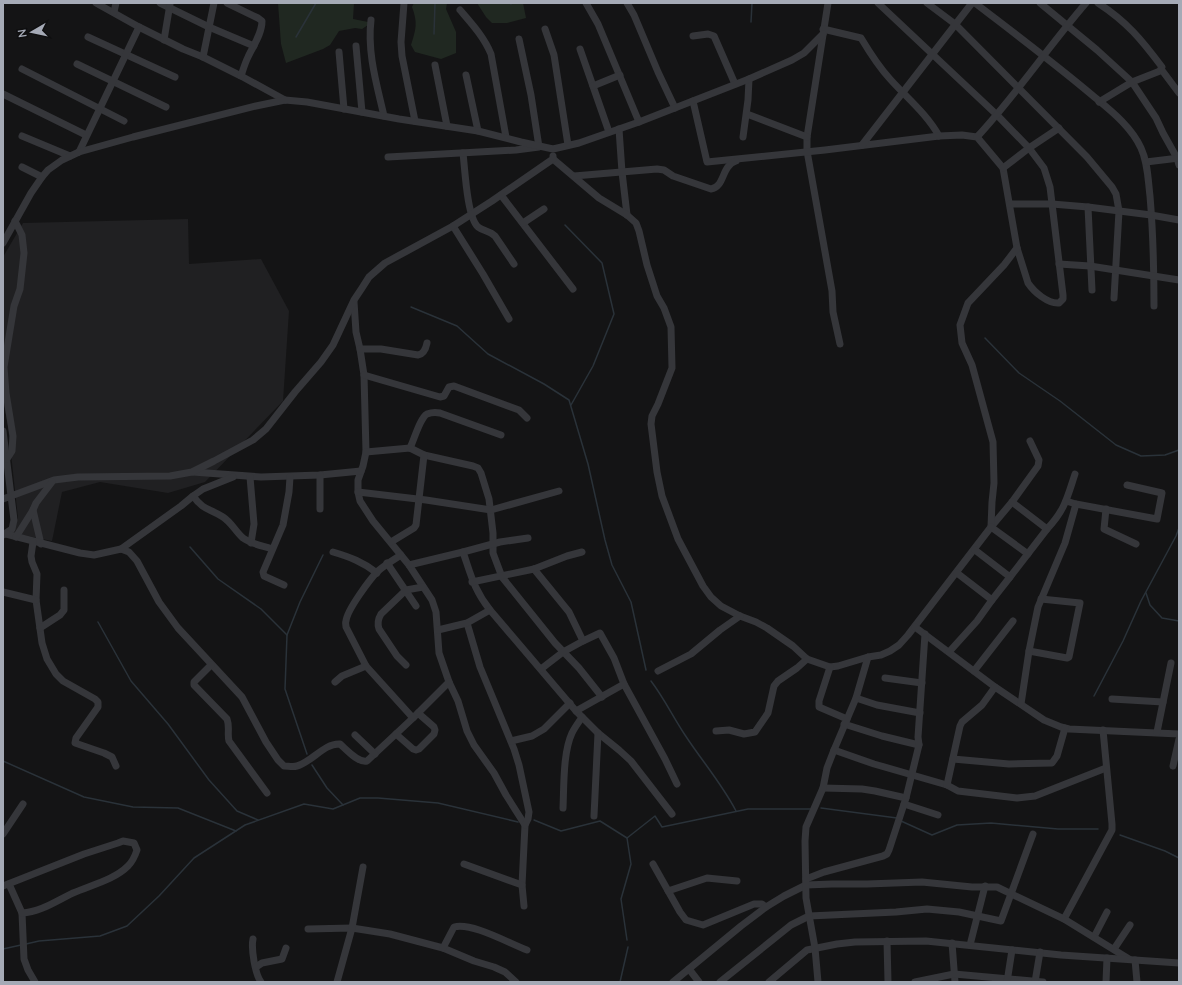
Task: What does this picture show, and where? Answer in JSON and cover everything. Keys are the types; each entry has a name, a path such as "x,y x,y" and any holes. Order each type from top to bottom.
{"street":[{"path":"96,3 138,27 203,57 286,100"},
{"path":"114,12 116,3"},
{"path":"160,3 170,5 209,26 254,46"},
{"path":"203,57 214,3"},
{"path":"227,3 262,21 262,26 254,46 248,56 241,76"},
{"path":"404,3 401,42 402,56 415,121"},
{"path":"586,3 598,24 639,122"},
{"path":"627,3 634,15 675,108"},
{"path":"828,3 807,137 807,151 832,291 833,312 840,344"},
{"path":"693,101 707,162 939,136 962,135 977,137 1003,168 1017,248 1028,283 1038,294 1057,304 1059,303 1063,299 1052,204 1047,174 1040,160 997,115 933,53 878,3"},
{"path":"926,3 954,24 1058,128 1103,175 1116,194 1119,211 1114,298"},
{"path":"862,145 954,24 973,3 1043,54 1099,102 1128,129 1141,149 1146,162 1151,214 1154,306"},
{"path":"1040,3 1132,82 1156,118 1178,160 1146,162"},
{"path":"977,137 997,115 1043,54 1086,3"},
{"path":"1098,3 1125,23 1144,42 1162,67 1161,69 1179,93"},
{"path":"164,40 170,5"},
{"path":"460,10 479,31 491,54 506,137"},
{"path":"371,20 369,35 370,52 384,116"},
{"path":"79,152 138,27"},
{"path":"545,29 554,55 568,146"},
{"path":"3,243 42,177 57,163 79,152 256,106 286,100 307,102 478,131 506,137 539,147 553,149 568,146 639,122 749,79 804,53 823,31"},
{"path":"823,31 861,38 874,60 935,128 939,136"},
{"path":"693,36 711,34 714,36 735,84"},
{"path":"88,37 175,77"},
{"path":"519,40 531,94 539,147"},
{"path":"356,46 362,112"},
{"path":"580,50 609,132"},
{"path":"339,52 344,109"},
{"path":"77,64 166,107"},
{"path":"435,65 447,126"},
{"path":"22,69 124,120"},
{"path":"1099,102 1132,82 1161,69"},
{"path":"466,75 478,131"},
{"path":"593,86 620,75"},
{"path":"743,137 747,114 749,79"},
{"path":"3,94 86,135"},
{"path":"747,114 807,137"},
{"path":"1003,168 1058,128"},
{"path":"619,129 627,215"},
{"path":"22,136 70,156"},
{"path":"388,157 516,150 539,147"},
{"path":"553,149 553,159"},
{"path":"463,153 471,216 479,228 495,236 514,264"},
{"path":"553,159 599,198 627,215 636,223 657,296 664,308 671,327 672,368 652,416 651,424 657,472 662,496 678,539 703,586 711,597 721,606 767,628 793,646 807,659 830,667 838,666 868,657 881,655 899,645 915,627 991,527 1012,502 1039,463 1030,441"},
{"path":"192,472 253,440 266,429 325,356 347,317 354,300 369,277 385,263 471,216 553,159"},
{"path":"574,176 661,169 673,176 711,189 718,186 728,166 732,162 740,159"},
{"path":"22,168 42,177"},
{"path":"501,195 573,289"},
{"path":"1010,204 1088,206 1151,214 1179,220"},
{"path":"1088,206 1092,290"},
{"path":"523,223 544,209"},
{"path":"7,459 12,451 13,436 5,388 4,367 14,306 20,289 24,253 22,235 15,221"},
{"path":"453,226 509,319"},
{"path":"991,527 994,484 993,442 972,365 962,343 960,325 968,304 1004,265 1017,248"},
{"path":"1059,264 1090,266 1179,280"},
{"path":"354,300 356,332 364,375 366,452 364,466 358,480 360,501 410,565 432,600 438,630 439,653 449,682 458,701 467,731 474,745 494,773 524,825"},
{"path":"360,349 381,349 421,355 427,343"},
{"path":"364,375 440,397 444,396 449,387 454,386 519,410 527,418"},
{"path":"410,448 423,418 427,414 433,412 440,413 501,435"},
{"path":"3,431 4,448 7,459 14,514 14,525 12,529 4,534"},
{"path":"366,452 410,448 424,454 478,468 484,480 491,510 493,554 502,576 563,652 583,673 602,697"},
{"path":"391,542 414,528 416,524 424,454"},
{"path":"3,499 54,480 78,476 170,476 192,472 250,477 290,477 361,471"},
{"path":"949,652 977,621 1010,576 1060,513 1066,501 1075,474"},
{"path":"320,475 320,509"},
{"path":"4,534 41,544 94,555 121,549 203,489 236,476"},
{"path":"250,477 254,524 251,543"},
{"path":"284,585 264,576 263,572 283,525 290,477"},
{"path":"16,537 40,497 54,480"},
{"path":"1066,501 1158,519 1162,493 1128,485"},
{"path":"358,492 491,510 559,490"},
{"path":"193,496 206,509 225,518 243,538 251,543 272,549"},
{"path":"1012,502 1047,529"},
{"path":"1021,704 1028,651 1041,599 1065,543 1076,504"},
{"path":"1106,509 1104,529 1136,544"},
{"path":"33,510 41,544"},
{"path":"991,527 1028,554"},
{"path":"410,565 493,544 528,538"},
{"path":"33,542 31,556 37,574 36,600 42,643 47,659 56,674 63,681 98,702 98,706 76,738 75,743 112,757 116,766"},
{"path":"121,549 129,552 137,561 166,612 178,628 242,697 266,742 284,766 295,766 302,764 320,752 336,744 340,744 359,760 365,762 449,682"},
{"path":"975,550 1010,576"},
{"path":"333,552 353,558 365,564 377,573"},
{"path":"463,552 472,582 483,602 579,714 598,733 631,761 672,814"},
{"path":"472,582 534,569 567,556 582,552"},
{"path":"396,734 416,750 419,749 434,734 435,730 415,715 366,666 349,634 345,621 360,596 377,573 401,555"},
{"path":"387,564 416,606"},
{"path":"534,569 569,612 583,641"},
{"path":"956,573 992,600"},
{"path":"406,665 397,656 378,624 381,614 406,590 423,587"},
{"path":"40,628 60,616 64,610 64,590"},
{"path":"3,592 36,600"},
{"path":"1028,651 1067,658 1069,657 1080,603 1041,599"},
{"path":"438,630 467,623 490,610"},
{"path":"658,670 691,654 740,616"},
{"path":"974,671 1013,621"},
{"path":"467,623 480,667 511,741 519,765 529,812 528,819 524,825 522,885 524,906"},
{"path":"915,627 995,687 1044,720 1065,728 1179,734"},
{"path":"541,669 563,652 600,633 614,658 624,684 678,784"},
{"path":"673,982 766,907 806,882 824,872 887,854 905,801 919,745 918,737 924,634"},
{"path":"818,982 806,882 806,827 823,788 827,768 856,698 868,657"},
{"path":"716,731 729,730 744,734 755,732 768,713 774,686 778,681 807,659"},
{"path":"1157,732 1171,663"},
{"path":"211,665 194,682 194,685 227,719 229,730 227,737 229,741 266,793"},
{"path":"335,682 342,676 366,666"},
{"path":"830,667 819,701 819,707 846,721 882,736 919,745"},
{"path":"885,678 922,683"},
{"path":"563,808 568,746 579,714 602,697 624,684"},
{"path":"947,785 962,722 982,705 995,687"},
{"path":"856,698 877,705 920,713"},
{"path":"1112,699 1163,702"},
{"path":"511,741 532,736 544,730 570,703"},
{"path":"953,759 1009,764 1052,763 1057,756 1065,728"},
{"path":"1064,919 1112,830 1103,730"},
{"path":"594,816 598,733"},
{"path":"355,735 375,754"},
{"path":"1173,766 1179,739"},
{"path":"834,750 947,785 958,791 1024,798 1036,796 1106,768"},
{"path":"823,788 862,789 905,801 938,815"},
{"path":"3,834 23,804"},
{"path":"720,982 791,925 809,916 927,909 959,912 1001,921 1033,834"},
{"path":"22,913 45,908 73,893 112,876 128,866 133,860 137,850 136,846 134,843 130,842 118,843 84,854 6,885 22,913 24,959 35,982"},
{"path":"464,864 522,885"},
{"path":"653,864 686,920 703,925 754,904 762,904 766,907"},
{"path":"336,982 352,928 363,867"},
{"path":"668,891 707,878 737,881"},
{"path":"806,882 832,884 922,882 997,887 1064,919 1132,960 1137,982"},
{"path":"970,945 976,915 985,886"},
{"path":"1094,937 1107,912"},
{"path":"443,948 454,927 459,925 478,930 527,950"},
{"path":"1114,950 1130,925"},
{"path":"308,929 352,928 390,934 443,948 494,967 505,972 516,982"},
{"path":"253,939 252,952 257,975 261,982"},
{"path":"769,982 807,950 837,944 926,941 1061,955 1179,964"},
{"path":"887,942 888,982"},
{"path":"952,943 955,982"},
{"path":"256,967 262,963 282,959 286,948"},
{"path":"1007,980 1012,950"},
{"path":"1035,981 1040,952"},
{"path":"1106,982 1107,958"},
{"path":"689,969 699,982"},
{"path":"915,982 954,974 1007,980 1044,982"}],"shaded area":[{"path":"278,3 354,3 353,19 368,22 368,25 362,29 355,28 339,31 330,45 286,63 281,44"},
{"path":"414,3 447,3 446,9 456,32 456,53 441,59 415,52 411,45 416,26 412,7"},
{"path":"477,3 523,3 526,18 507,23 492,23"},
{"path":"188,219 189,264 261,259 289,311 283,401 205,482 168,493 100,482 62,492 52,541 13,533 18,518 8,426 3,400 3,257 23,223"}],"waterway":[{"path":"296,37 316,3"},
{"path":"434,34 435,3"},
{"path":"751,22 752,3"},
{"path":"565,225 602,263 614,314 593,366 571,405"},
{"path":"411,307 457,326 488,354 544,384 569,400 588,464 612,565 631,602 646,670"},
{"path":"985,338 1019,373 1060,401 1116,445 1141,456 1165,455 1179,450"},
{"path":"1094,696 1179,528"},
{"path":"190,547 218,579 261,609 287,635 285,689 307,754"},
{"path":"287,635 300,602 323,555"},
{"path":"1146,593 1150,605 1162,618 1179,621"},
{"path":"98,622 131,681 168,724 209,780 237,811 258,820"},
{"path":"651,681 685,735 725,791 736,811"},
{"path":"3,761 84,797 133,807 178,808 236,831"},
{"path":"312,765 327,788 343,805"},
{"path":"26,944 39,941 100,936 127,926 159,896 194,858 245,825 304,804 333,809 360,798 438,803 518,822"},
{"path":"821,808 897,818"},
{"path":"534,820 561,831 600,821 627,838 655,816 662,827 748,809 810,809"},
{"path":"901,821 932,835 957,825 991,823 1058,829 1098,829"},
{"path":"1120,835 1165,851 1179,858"},
{"path":"627,838 631,864 621,899 627,940"},
{"path":"3,949 21,945"},
{"path":"620,982 628,947"}]}
